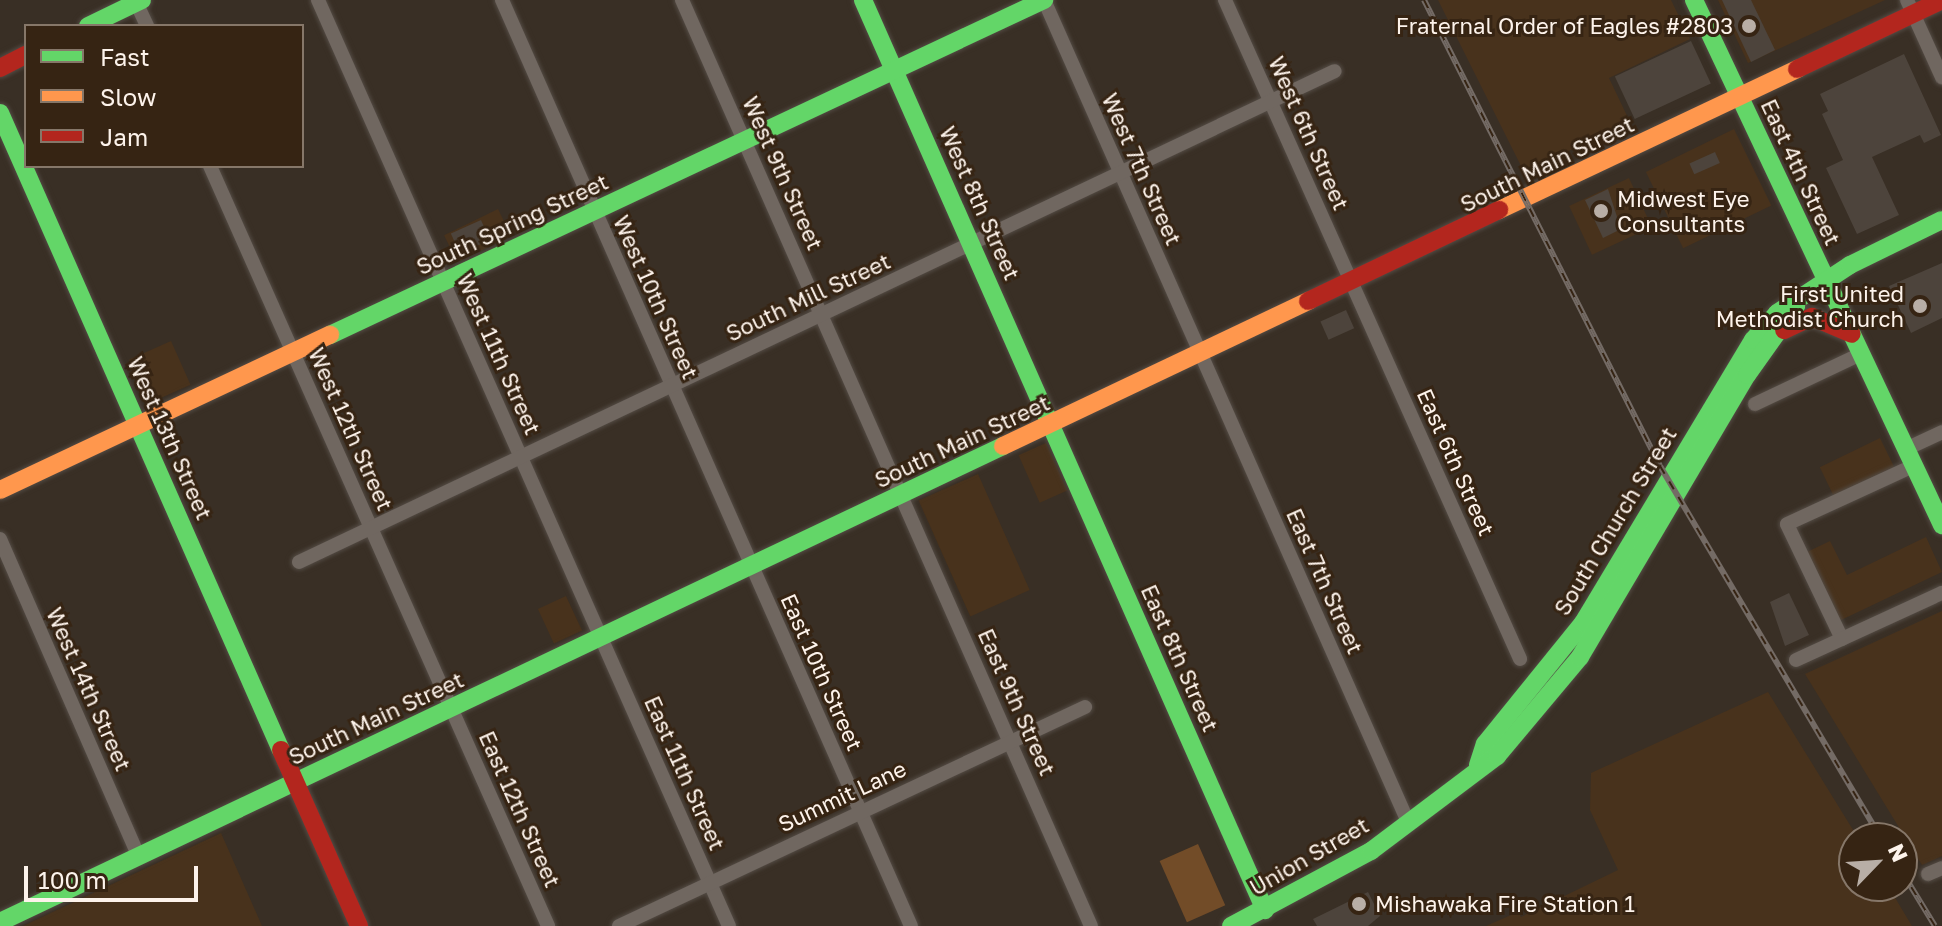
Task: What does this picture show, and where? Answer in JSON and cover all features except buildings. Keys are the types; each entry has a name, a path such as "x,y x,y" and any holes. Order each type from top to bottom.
{"street":[{"name":"West 11th Street","path":"318,0 602,638"},
{"name":"West 10th Street","path":"502,0 752,567"},
{"name":"West 9th Street","path":"682,0 902,495"},
{"name":"West 8th Street","path":"863,0 1052,426"},
{"name":"South Spring Street","path":"0,490 1044,0"},
{"name":"West 7th Street","path":"1044,0 1201,355"},
{"name":"West 6th Street","path":"1225,0 1351,284"},
{"name":"East 4th Street","path":"1694,0 1942,525"},
{"name":"South Main Street","path":"0,922 1740,98 1910,7 1942,0"},
{"path":"92,24 138,1 146,24"},
{"path":"1910,7 1942,77"},
{"path":"0,68 24,56"},
{"name":"South Mill Street","path":"299,562 1335,71"},
{"name":"West 13th Street","path":"0,113 24,167"},
{"name":"West 13th Street","path":"24,168 359,926"},
{"name":"West 12th Street","path":"211,168 451,710"},
{"name":"South Church Street","path":"1409,824 1478,765 1497,756 1580,657 1796,306 1826,281 1942,220"},
{"name":"East 6th Street","path":"1351,284 1520,659"},
{"name":"South Church Street","path":"1478,765 1485,744 1574,636 1753,340 1777,313 1796,306"},
{"path":"1778,333 1812,317 1852,334"},
{"path":"1755,404 1861,354"},
{"name":"East 7th Street","path":"1201,355 1409,824"},
{"name":"East 8th Street","path":"1052,426 1265,910"},
{"path":"1842,639 1787,524 1910,457 1942,432"},
{"name":"East 9th Street","path":"902,495 1091,926"},
{"name":"West 14th Street","path":"0,539 139,857"},
{"name":"East 10th Street","path":"752,567 911,926"},
{"path":"1796,660 1942,593"},
{"name":"East 11th Street","path":"602,638 729,926"},
{"name":"Summit Lane","path":"619,926 1085,707"},
{"name":"East 12th Street","path":"451,710 548,926"},
{"name":"Union Street","path":"1231,926 1265,910 1409,824"}],"shaded area":[{"path":"1438,0 1671,0 1690,39 1609,78 1630,122 1524,172"},
{"path":"1718,0 1885,0 1748,63"},
{"path":"1734,129 1771,205 1683,248 1646,172"},
{"path":"1629,178 1652,227 1592,255 1569,206"},
{"path":"498,209 511,236 457,262 444,235"},
{"path":"171,341 191,385 149,404 129,360"},
{"path":"1880,438 1895,469 1835,498 1820,467"},
{"path":"1046,443 1067,491 1040,503 1019,455"},
{"path":"978,474 1030,590 970,616 919,500"},
{"path":"1926,537 1942,572 1839,621 1807,552 1830,541 1847,575"},
{"path":"566,596 582,630 554,644 538,609"},
{"path":"1942,611 1942,856 1922,865 1918,858 1918,822 1896,822 1805,674"},
{"path":"1768,692 1848,822 1838,822 1838,902 1898,902 1912,926 1486,926 1518,912 1521,917 1618,870 1590,810 1591,773"},
{"path":"221,833 262,926 23,926"},
{"path":"1198,844 1225,905 1187,922 1160,861"}],"railway":[{"path":"1424,0 1660,466 1871,822"},
{"path":"1918,898 1935,926"}],"traffic: fast":[{"path":"92,24 142,0"},
{"path":"863,0 1265,910"},
{"path":"330,335 1044,0"},
{"path":"1694,0 1942,525"},
{"path":"0,113 24,167"},
{"path":"24,168 281,750"},
{"path":"1478,765 1485,744 1583,623 1753,340 1777,313 1850,265 1942,220"},
{"path":"1231,926 1371,851 1497,756 1580,657 1747,375 1796,306"},
{"path":"0,922 1003,446"}],"traffic: slow":[{"path":"1499,210 1797,69"},
{"path":"1003,446 1308,301"},
{"path":"0,490 330,335"}],"traffic: jam":[{"path":"1797,69 1942,0"},
{"path":"0,68 24,56"},
{"path":"1308,301 1499,210"},
{"path":"1784,330 1812,317 1852,334"},
{"path":"281,750 359,926"}],"place":[{"name":"Fraternal Order of Eagles #2803","path":"1749,26"},
{"name":"Midwest Eye Consultants","path":"1601,211"},
{"name":"First United Methodist Church","path":"1920,306"},
{"name":"Mishawaka Fire Station 1","path":"1359,904"}]}
